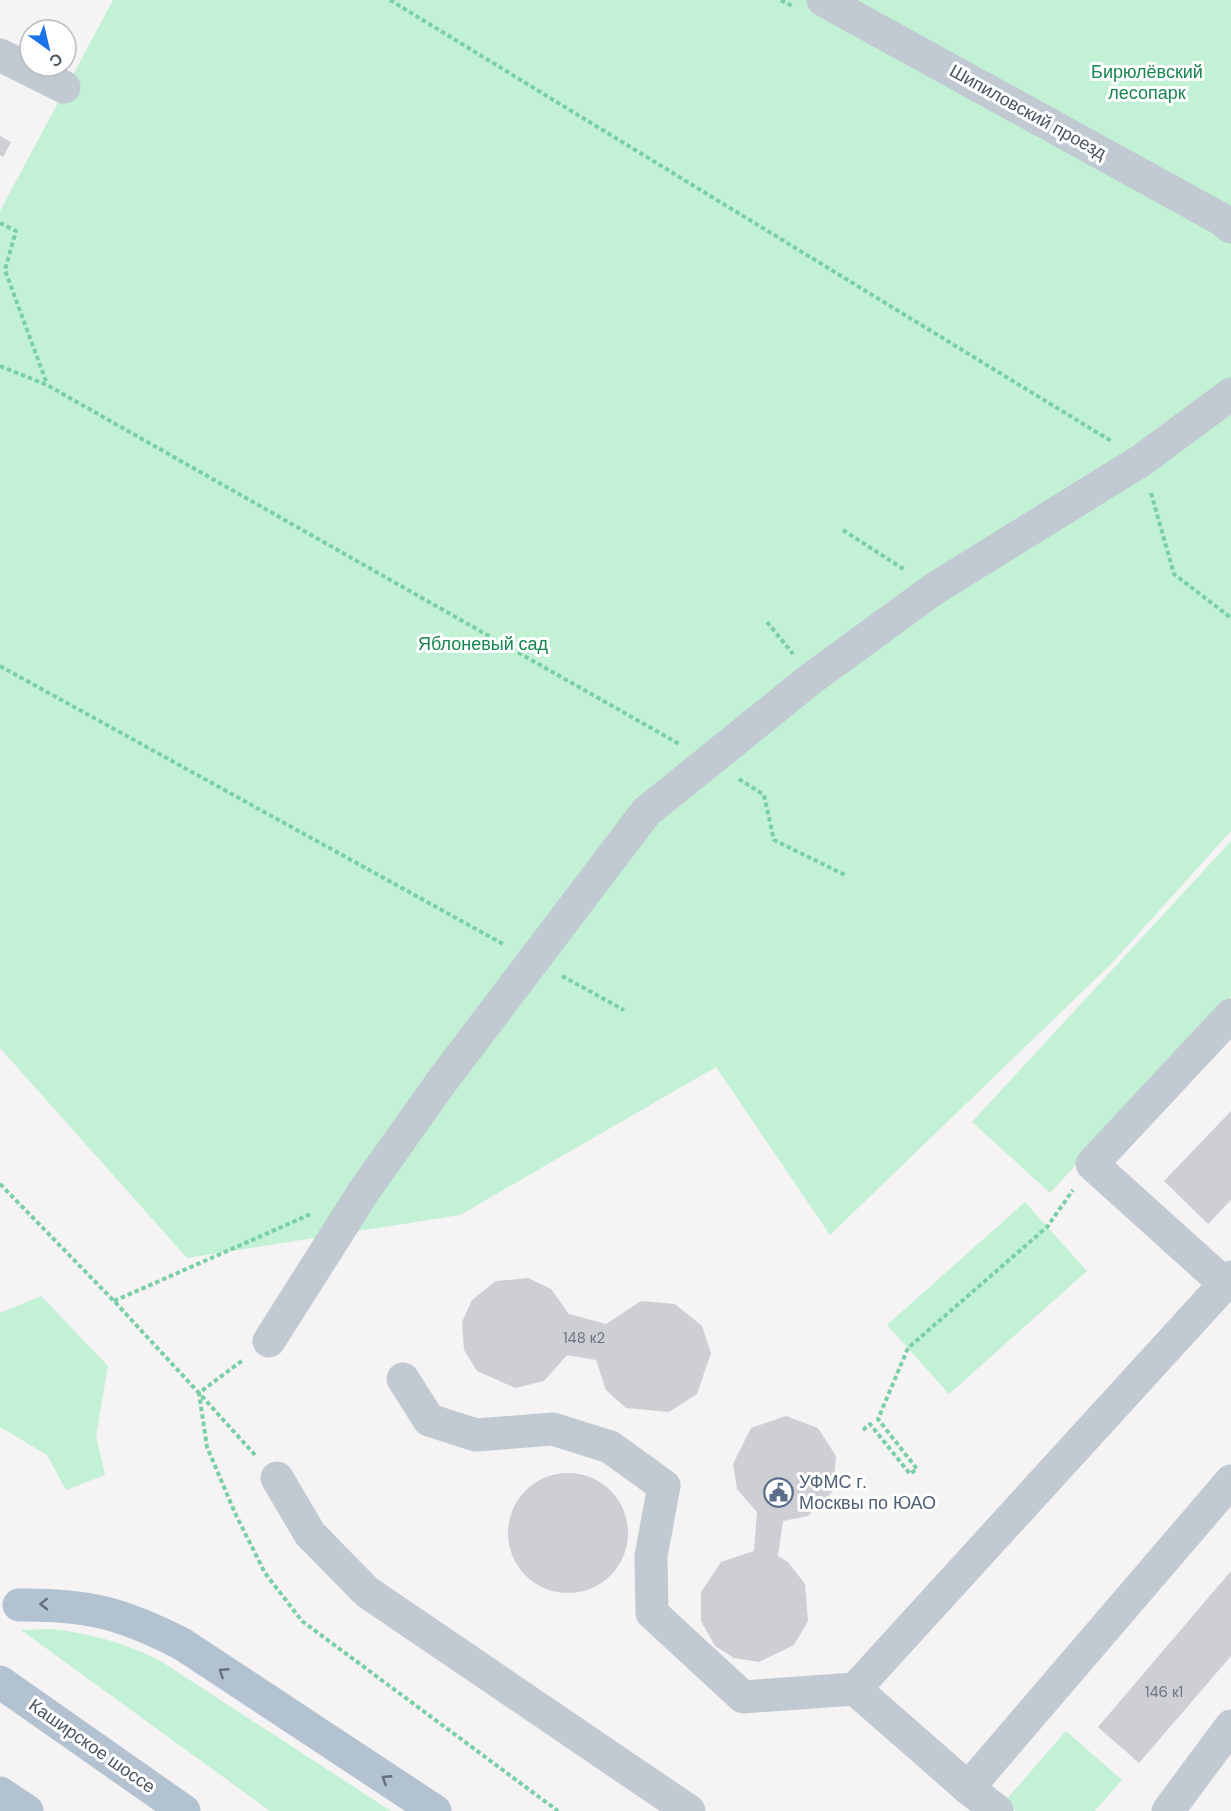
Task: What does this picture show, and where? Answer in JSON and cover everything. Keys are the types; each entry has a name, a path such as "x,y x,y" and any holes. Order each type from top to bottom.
{"main road":[{"path":"19,1605 87,1607 145,1625 182,1644 435,1811"},
{"name":"Каширское шоссе","path":"0,1682 184,1811"},
{"path":"0,1793 27,1811"}],"street":[{"name":"Шипиловский проезд","path":"823,0 962,74 1221,219 1231,227"},
{"path":"0,55 64,87"},
{"path":"269,1341 364,1191 442,1081 646,813 813,678 934,589 1142,460 1231,394"},
{"path":"403,1379 429,1420 476,1435 553,1429 610,1447 664,1486 651,1556 652,1613 743,1697 855,1689 1228,1280 1092,1164 1231,1015"},
{"path":"277,1478 310,1533 367,1593 689,1811"},
{"path":"968,1788 1231,1481"},
{"path":"855,1689 968,1788 998,1811"},
{"path":"1168,1811 1231,1726"}],"path":[{"path":"390,0 1142,460 1174,574 1231,618"},
{"path":"0,223 16,231 5,270 47,385"},
{"path":"0,366 47,385 710,761 764,795 774,840 847,876"},
{"path":"843,530 934,589"},
{"path":"767,622 813,678"},
{"path":"0,666 624,1010"},
{"path":"863,1430 870,1424 910,1474 917,1469 878,1419 908,1348 1047,1227 1092,1164"},
{"path":"0,1184 114,1301 199,1394 269,1341"},
{"path":"114,1301 320,1210"}],"green space":[{"name":"Яблоневый сад","path":"113,0 1231,0 1231,831 1111,964 830,1235 716,1067 460,1215 187,1258 0,1048 0,211 71,78 78,78 78,65"},
{"path":"1231,841 1231,997 1050,1193 972,1122"},
{"path":"1025,1202 1087,1271 949,1394 887,1325"},
{"path":"41,1296 108,1366 96,1436 105,1475 66,1490 47,1455 0,1427 0,1313"},
{"path":"52,1629 108,1640 162,1662 391,1811 270,1811 21,1630"},
{"path":"1066,1731 1122,1780 1095,1811 1016,1811 1005,1801"}],"building":[{"path":"0,136 11,142 3,157 0,155"},
{"path":"1231,1111 1231,1200 1208,1224 1164,1181"},
{"path":"528,1278 551,1289 569,1314 606,1324 641,1301 675,1304 702,1326 711,1353 697,1394 669,1412 626,1408 606,1390 596,1360 567,1355 544,1381 515,1388 477,1371 464,1350 462,1322 472,1300 496,1281"},
{"path":"786,1416 818,1428 836,1456 833,1491 808,1516 783,1521 778,1556 788,1562 805,1584 808,1621 794,1645 759,1662 734,1658 715,1646 701,1621 701,1592 721,1562 754,1551 757,1512 737,1489 733,1464 751,1428"},
{"path":"568,1473 591,1477 611,1490 624,1510 628,1533 624,1556 611,1576 591,1589 568,1593 545,1589 525,1576 512,1556 508,1533 512,1510 525,1490 545,1477"},
{"path":"1231,1571 1231,1656 1139,1763 1098,1727"}],"place":[{"name":"УФМС г. Москвы по ЮАО","path":"778,1492"}],"park label":[{"name":"Бирюлёвский лесопарк","path":"1147,82"}]}
